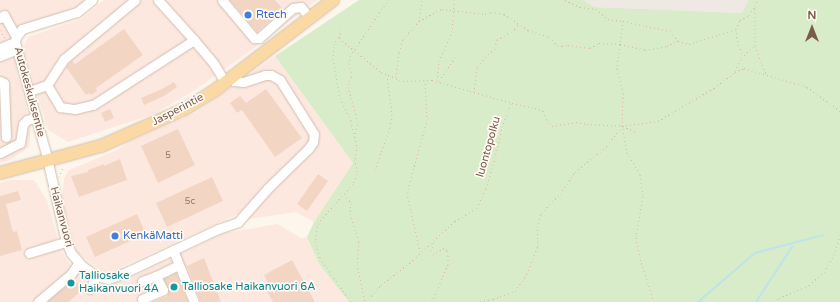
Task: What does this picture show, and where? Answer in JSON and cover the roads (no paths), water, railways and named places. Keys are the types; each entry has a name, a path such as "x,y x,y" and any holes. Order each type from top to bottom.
{"main road":[{"name":"Jasperintie","path":"0,174 101,146 185,109 228,80 333,0"}],"street":[{"name":"Autokeskuksentie","path":"47,161 29,91 14,42 22,30 77,12 92,0"},
{"path":"29,91 47,85 64,59 135,0"},
{"path":"90,289 96,276 108,279 218,229 238,222 268,188 308,150 313,142 314,134 280,80 271,75 265,75 243,82 228,80 158,0"},
{"path":"222,0 254,38 259,38 294,8 301,7 310,18"},
{"path":"1,14 14,42"},
{"path":"47,85 60,107 74,109 93,105 194,40"},
{"path":"0,48 14,42"},
{"path":"0,56 14,42"},
{"path":"0,81 4,83 6,137"},
{"path":"0,153 20,143 22,124 27,120 36,117"},
{"name":"Haikanvuori","path":"47,161 66,242 71,253 79,262 96,276"},
{"path":"29,253 66,242"},
{"path":"173,250 194,302"},
{"path":"38,302 71,274 79,262"},
{"path":"142,281 179,265"},
{"path":"142,299 163,290 156,276"}],"waterway":[{"path":"698,302 755,253 823,235"},
{"path":"756,302 792,247"}],"place":[{"name":"Rtech","path":"248,15"},
{"name":"KenkäMatti","path":"115,236"},
{"name":"Talliosake Haikanvuori 4A","path":"71,283"},
{"name":"Talliosake Haikanvuori 6A","path":"174,287"}]}
